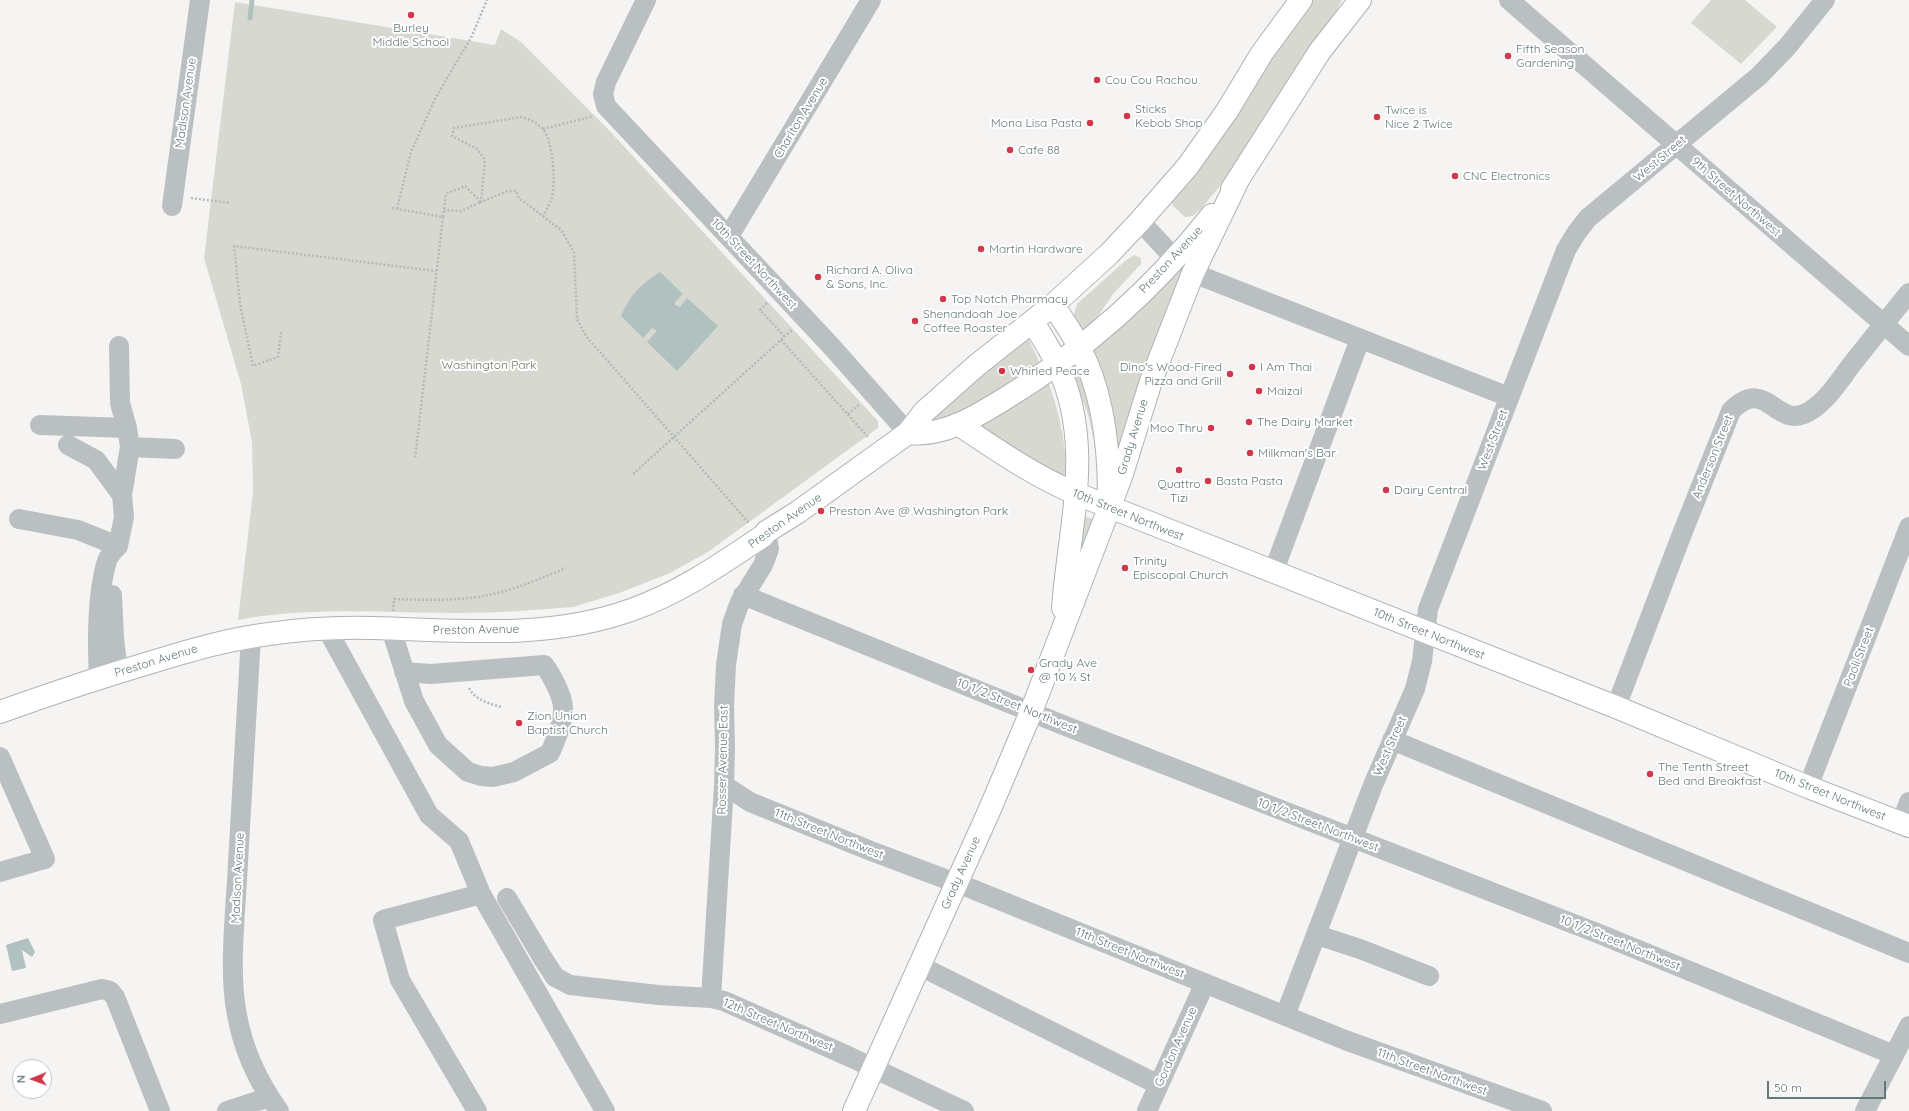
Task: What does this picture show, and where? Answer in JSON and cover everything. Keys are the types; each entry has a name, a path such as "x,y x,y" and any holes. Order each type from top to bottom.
{"main road":[{"name":"Preston Avenue","path":"0,712 108,675 219,642 251,636 392,621 502,631 557,627 594,621 630,611 665,597 698,579 764,536 758,529 798,512 908,432 930,407 977,365 1033,322 1109,254 1140,222 1188,166 1227,111 1262,53 1301,0"},
{"name":"Preston Avenue","path":"908,432 921,434 934,432 958,424 1013,393 1057,364 1110,322 1175,259 1197,234 1239,178 1320,51 1360,0"},
{"name":"Grady Avenue","path":"854,1111 957,883 1031,712 1121,477 1151,381 1193,273 1239,178"},
{"path":"1053,305 1079,347 1088,367 1101,415 1108,456 1109,508"},
{"name":"Grady Avenue","path":"1033,322 1057,364 1067,391 1075,425 1078,457 1077,494 1065,581 1061,632"},
{"name":"10th Street Northwest","path":"958,424 1019,466 1056,486 1616,707 1808,787 1905,825"}],"street":[{"name":"Madison Avenue","path":"180,201 200,0"},
{"name":"10th Street Northwest","path":"646,0 606,82 603,94 606,106 832,347 908,432"},
{"name":"Charlton Avenue","path":"729,236 871,0"},
{"name":"9th Street Northwest","path":"1509,0 1909,346"},
{"name":"West Street","path":"1286,1016 1352,838 1392,740 1404,717 1415,689 1422,661 1424,632 1428,609 1566,250 1588,218 1759,76 1787,47 1825,0"},
{"path":"1140,222 1175,259"},
{"path":"1193,273 1509,397"},
{"name":"Anderson Street","path":"1616,707 1731,411 1738,404 1747,399 1760,399 1769,402 1781,413 1790,416 1799,416 1806,413 1824,399 1909,292"},
{"path":"1274,573 1360,339"},
{"path":"108,675 98,660 100,594 124,517 122,495 130,447 127,428 120,404 119,346"},
{"path":"40,425 127,428"},
{"path":"68,445 96,460 122,495"},
{"path":"130,447 175,449"},
{"path":"19,519 78,530 113,552"},
{"name":"Paoli Street","path":"1808,787 1909,528"},
{"name":"Rosser Avenue East","path":"711,998 724,785 724,706 726,665 732,624 743,595 764,565 769,550 758,529"},
{"name":"10 1/2 Street Northwest","path":"743,595 1263,805 1602,935 1894,1055"},
{"path":"392,621 404,672 414,701 438,745 468,772 481,776 493,777 514,772 550,753 559,730 563,708 553,677 544,665 431,674 404,672"},
{"path":"327,628 429,814 459,841 481,894 605,1111"},
{"name":"Madison Avenue","path":"251,636 235,918 233,985 237,1014 244,1043 254,1067 274,1104"},
{"path":"1392,740 1909,953"},
{"path":"0,757 45,859 0,872"},
{"name":"11th Street Northwest","path":"724,785 750,802 870,851 957,883 1359,1045 1542,1111"},
{"path":"1905,825 1909,802"},
{"path":"477,1111 400,980 384,920 481,894"},
{"name":"12th Street Northwest","path":"507,898 542,957 559,980 570,985 658,995 711,998 724,1001 874,1068 964,1111"},
{"path":"1317,935 1360,949 1429,976"},
{"path":"920,966 1159,1085"},
{"name":"Gordon Avenue","path":"1147,1111 1205,983"},
{"path":"0,1014 102,989 110,991 115,996 160,1111"},
{"path":"1865,1111 1909,1026"},
{"path":"227,1111 274,1104"}],"path":[{"path":"397,209 411,152 436,97 472,38 487,0"},
{"path":"544,129 597,115"},
{"path":"482,202 485,160 477,149 452,136 454,128 521,117 532,120 544,129 551,152 555,180 552,198 543,217"},
{"path":"415,459 446,194 465,186 482,202"},
{"path":"444,210 461,211 508,191 516,191 519,198 561,230 574,252 576,314 586,336 758,529"},
{"path":"180,201 230,202"},
{"path":"392,208 443,217"},
{"path":"281,332 278,356 253,366 240,304 234,246 436,271"},
{"path":"780,292 760,310 785,337"},
{"path":"633,474 781,340 868,437"},
{"path":"392,621 394,599 452,599 485,596 531,582 566,568"},
{"path":"463,671 471,693 478,699 502,708"}],"green space":[{"path":"1308,0 1342,0 1334,16 1223,182 1201,209 1193,216 1185,217 1173,206 1171,200"},
{"path":"1711,0 1745,0 1777,27 1741,64 1691,23"},
{"name":"Washington Park","path":"235,2 495,45 501,29 521,42 608,129 878,421 878,428 708,552 668,574 619,593 573,607 474,613 349,611 293,613 238,620 253,492 252,442 241,384 204,258"},
{"path":"1192,250 1117,455 1093,350 1095,346"},
{"path":"1134,255 1141,258 1141,264 1114,293 1096,319 1086,329 1082,329 1073,317 1077,304 1125,261"},
{"path":"1024,339 1029,340 1040,363 1004,388 978,402 938,421 933,419 932,417"},
{"path":"1072,371 1076,371 1080,374 1091,411 1096,437 1093,437 1090,421 1083,401 1073,383 1070,373"},
{"path":"1045,383 1049,384 1059,419 1064,443 1066,480 980,424"},
{"path":"1087,517 1093,519 1093,522 1080,556 1080,530 1084,518"}],"shaded area":[{"path":"660,272 683,294 675,302 675,305 680,307 687,298 718,326 677,371 647,342 656,330 652,328 643,338 621,316 632,296 647,281"},
{"path":"28,938 35,952 32,957 22,950 26,968 12,971 6,945"}],"waterway":[{"path":"250,18 252,0"}],"place":[{"name":"Burley Middle School","path":"411,15"},
{"name":"Fifth Season Gardening","path":"1508,56"},
{"name":"Cou Cou Rachou","path":"1097,80"},
{"name":"Sticks Kebob Shop","path":"1127,116"},
{"name":"Twice is Nice 2 Twice","path":"1377,117"},
{"name":"Mona Lisa Pasta","path":"1090,123"},
{"name":"Cafe 88","path":"1010,150"},
{"name":"CNC Electronics","path":"1455,176"},
{"name":"Martin Hardware","path":"981,249"},
{"name":"Richard A. Oliva & Sons, Inc.","path":"818,277"},
{"name":"Top Notch Pharmacy","path":"943,299"},
{"name":"Shenandoah Joe Coffee Roaster","path":"915,321"},
{"name":"I Am Thai","path":"1252,367"},
{"name":"Whirled Peace","path":"1002,371"},
{"name":"Dino's Wood-Fired Pizza and Grill","path":"1230,374"},
{"name":"Maizal","path":"1259,391"},
{"name":"The Dairy Market","path":"1249,422"},
{"name":"Moo Thru","path":"1211,428"},
{"name":"Milkman's Bar","path":"1250,453"},
{"name":"Quattro Tizi","path":"1179,470"},
{"name":"Basta Pasta","path":"1208,481"},
{"name":"Dairy Central","path":"1386,490"},
{"name":"Preston Ave @ Washington Park","path":"821,511"},
{"name":"Trinity Episcopal Church","path":"1125,568"},
{"name":"Grady Ave @ 10 ½ St","path":"1031,670"},
{"name":"Zion Union Baptist Church","path":"519,723"},
{"name":"The Tenth Street Bed and Breakfast","path":"1650,774"}]}
